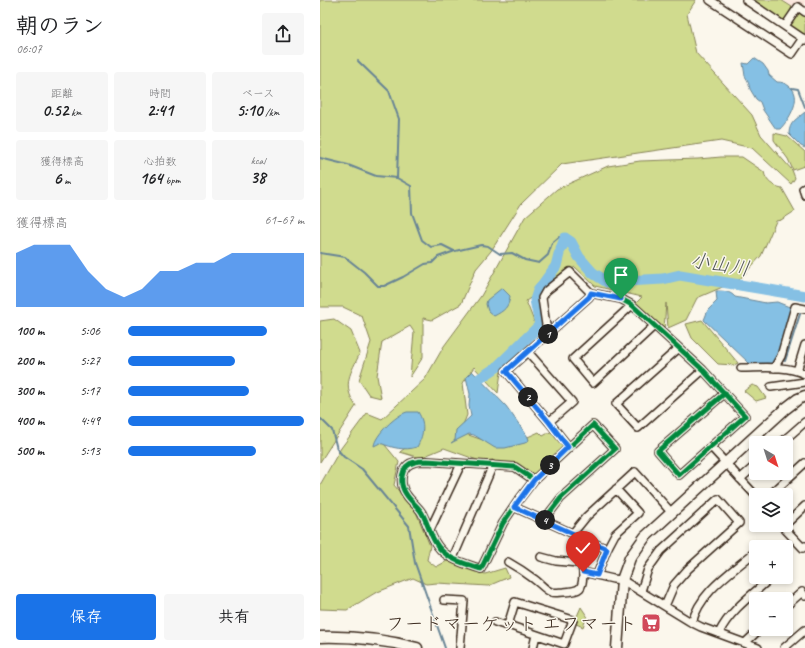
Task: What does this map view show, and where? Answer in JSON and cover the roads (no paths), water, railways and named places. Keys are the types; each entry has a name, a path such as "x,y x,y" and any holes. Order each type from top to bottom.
{"street":[{"path":"710,0 792,54 804,39 746,0"},
{"path":"785,26 798,7 805,12"},
{"path":"805,188 803,189 805,195"},
{"path":"550,332 546,325 542,298 546,291 570,272 591,293 621,299 632,305 703,370 724,392 745,416 679,475 658,451 724,392"},
{"path":"568,447 506,371 589,297 591,293"},
{"path":"632,305 573,359 593,383 654,326"},
{"path":"774,368 780,356 795,307 805,309"},
{"path":"797,371 805,345"},
{"path":"679,348 616,404 638,428 703,370"},
{"path":"528,352 572,402 549,422"},
{"path":"741,368 774,368 797,371 805,374"},
{"path":"772,387 805,382"},
{"path":"617,648 622,580 630,558 645,537 785,409 798,399 805,396"},
{"path":"789,436 805,422"},
{"path":"534,480 515,467 427,461 414,462 404,470 401,482 406,496 422,512 434,542 446,555 481,569 503,523 534,480 593,425 615,449 561,498 544,520"},
{"path":"710,447 749,489"},
{"path":"778,488 805,463"},
{"path":"429,532 461,464"},
{"path":"453,558 494,466"},
{"path":"740,479 749,471"},
{"path":"573,533 586,517 635,472 671,512"},
{"path":"597,575 607,549 615,534 638,513 616,490"},
{"path":"641,591 648,569 661,551 718,499 739,523 674,585 665,606"},
{"path":"793,517 805,506"},
{"path":"514,507 607,549"},
{"path":"788,532 803,548 805,546"},
{"path":"508,562 535,579 550,592 576,592 583,581 583,568 588,549"},
{"path":"541,557 556,561 578,563 583,568 597,575 622,580 692,622 719,634 758,648"},
{"path":"692,622 698,607 705,597 714,587 749,557"},
{"path":"719,634 725,622 732,614 764,584"},
{"path":"793,600 802,592 805,596"},
{"path":"444,600 464,601 460,648"},
{"path":"495,622 564,644 573,620 515,602 508,625"},
{"path":"784,648 805,630"},
{"path":"533,648 536,636"},
{"path":"745,643 752,636"},
{"path":"320,637 362,638 391,642 417,648"}],"water":[{"path":"754,58 763,64 769,75 777,82 786,84 793,90 795,96 794,108 780,129 776,129 763,110 760,102 756,99 750,89 745,76 743,63 748,64"},
{"path":"805,112 805,148 789,134 789,130 790,126 796,119"},
{"path":"502,288 510,296 509,300 505,308 494,316 488,311 486,304 487,300"},
{"path":"716,291 726,292 735,297 766,303 777,302 792,308 777,356 771,365 750,364 704,320 708,310 717,301"},
{"path":"472,371 506,406 529,440 525,443 505,448 495,448 474,435 469,434 451,443 455,440 456,430 471,416 469,406 470,394 466,377"},
{"path":"407,412 418,412 422,421 423,430 417,447 408,449 398,448 380,443 374,446 382,431 397,417"}],"waterway":[{"path":"358,61 389,91 399,119 397,178"},
{"path":"792,88 798,89 805,107"},
{"path":"320,158 348,165 376,176 397,178 411,186 412,213 422,240 431,247 442,245 454,251"},
{"path":"320,253 345,257 364,272 378,286 384,286 425,264 432,263 438,257 455,251 481,245 488,246 500,254 512,253 525,260 539,263 548,255 552,243 559,237 565,238"},
{"name":"小山川","path":"561,249 565,238 571,242 579,257 593,273 607,282 663,279 680,275 805,296"},
{"name":"小山川","path":"479,379 497,367 540,325 535,300 538,291 556,266 559,254"},
{"path":"776,358 785,361 800,314"},
{"path":"320,419 332,430 337,449 344,457 362,469 409,526 415,563 445,648"}],"place":[{"name":"フードマーケット エフマート","path":"651,623"}]}
